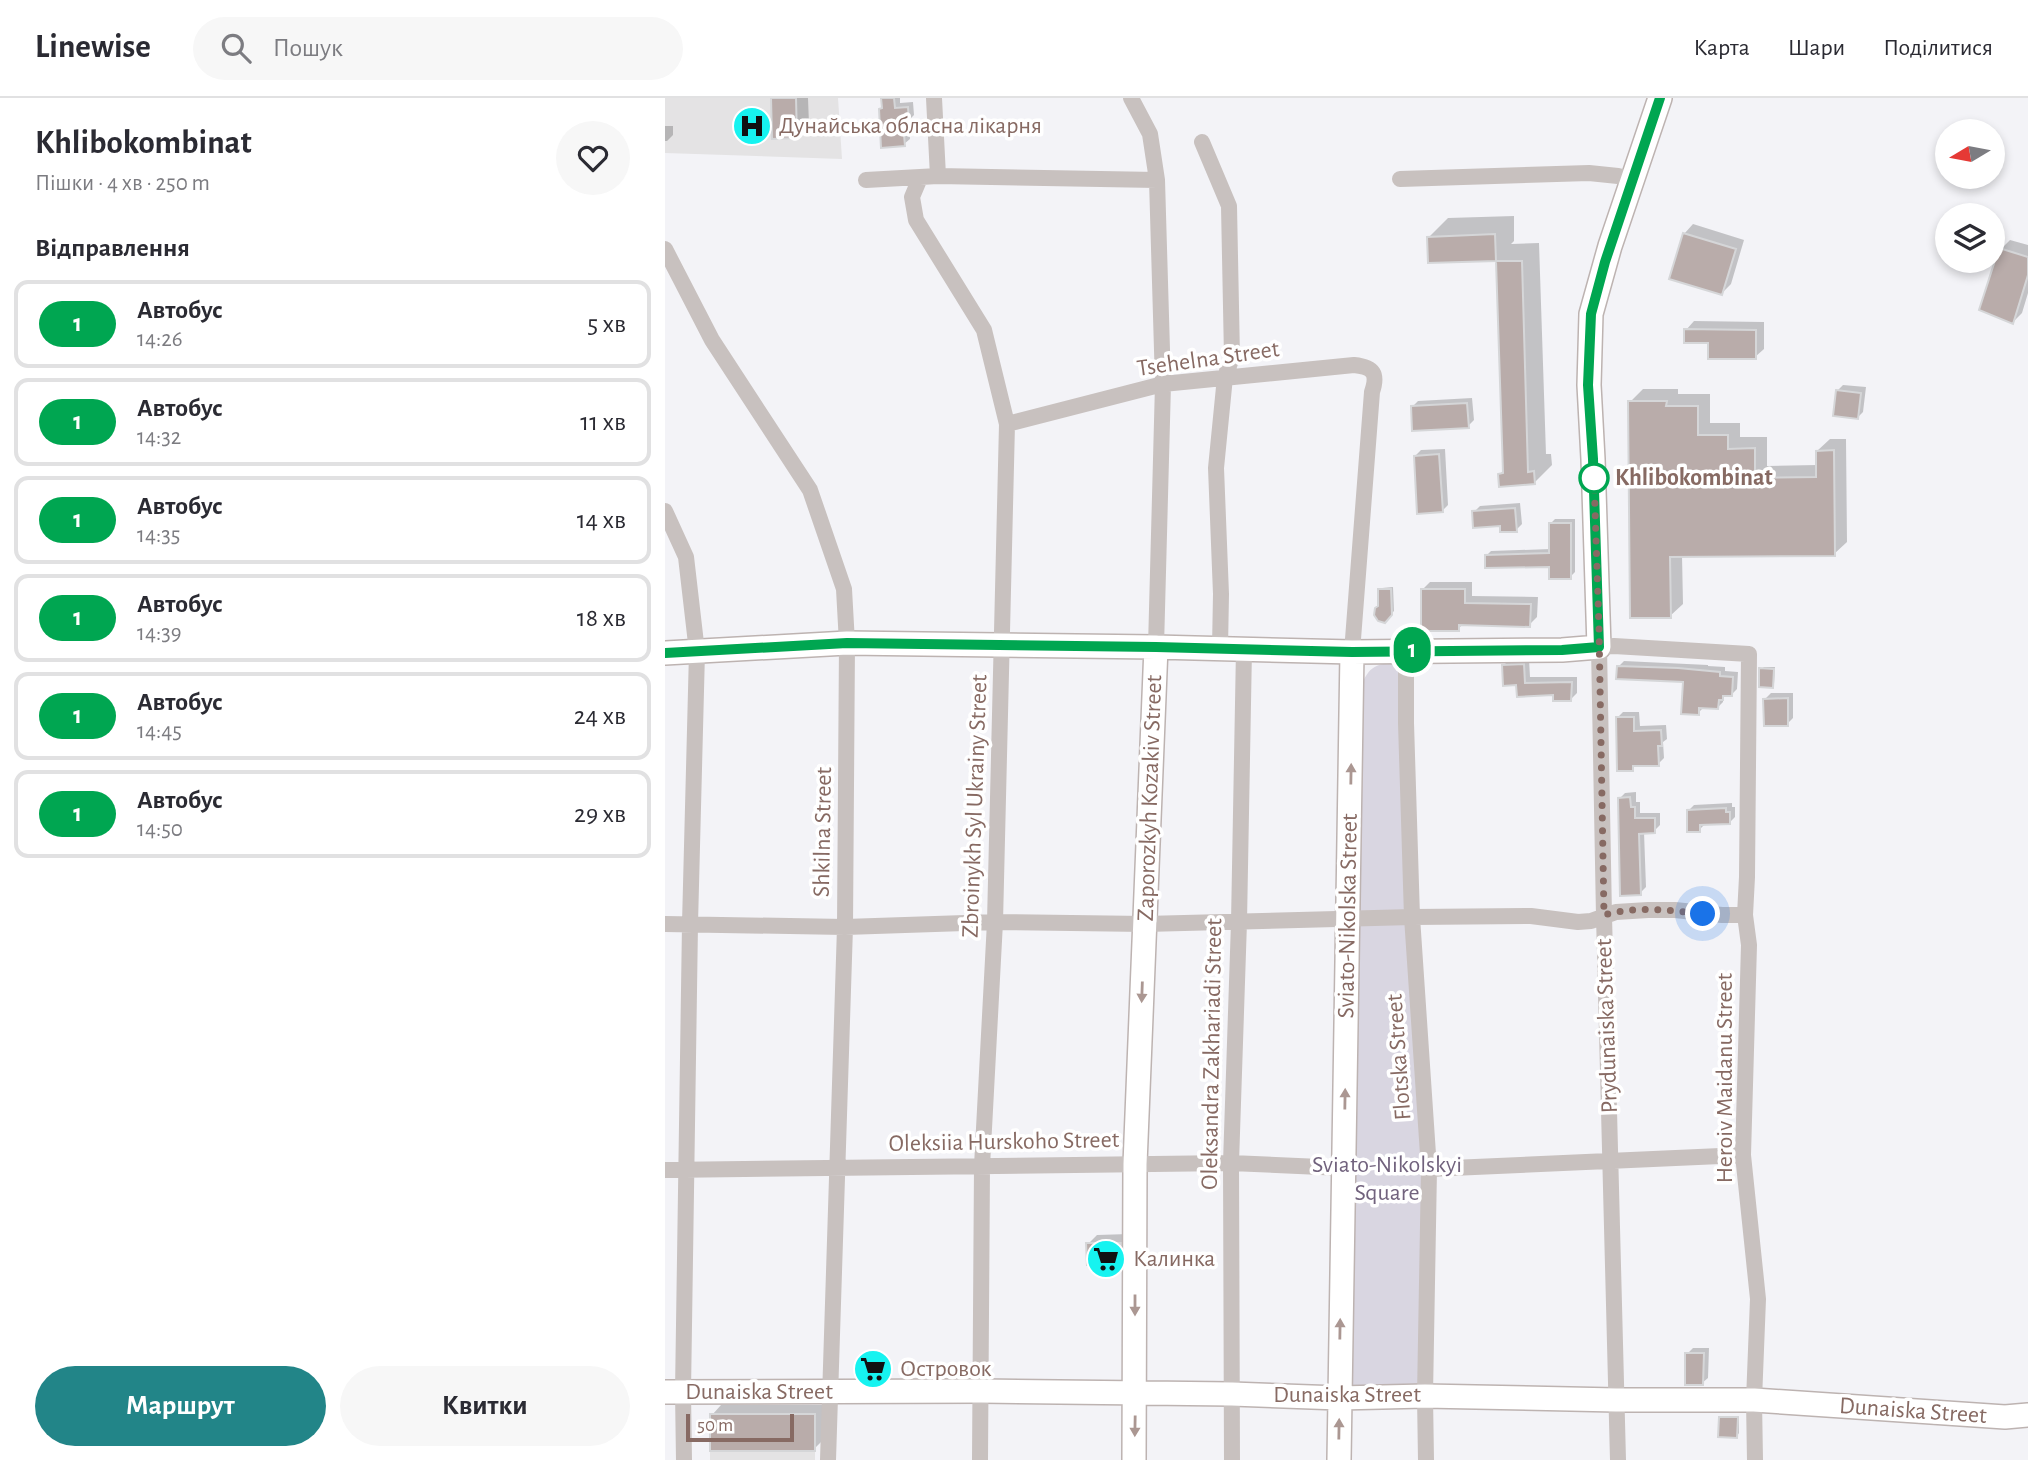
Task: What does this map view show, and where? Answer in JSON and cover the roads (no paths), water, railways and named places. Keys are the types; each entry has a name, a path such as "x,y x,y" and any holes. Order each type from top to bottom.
{"main road":[{"name":"Prydunaiska Street","path":"1599,647 1588,385 1591,314 1660,98"},
{"path":"665,653 847,643 1352,652 1562,650 1599,647"},
{"name":"Zaporozkyh Kozakiv Street","path":"1134,1460 1135,1164 1156,647"},
{"name":"Sviato-Nikolska Street","path":"1339,1460 1352,652"},
{"name":"Dunaiska Street","path":"674,1392 981,1391 1339,1398 1425,1396 1754,1400 2005,1417 2028,1415"}],"street":[{"path":"934,98 938,176"},
{"name":"Zaporozkyh Kozakiv Street","path":"1131,98 1150,134 1157,180 1163,384 1156,647"},
{"path":"1202,142 1229,206 1232,357 1225,377 1216,468 1221,594 1220,648"},
{"path":"1400,179 1589,173 1611,174 1633,180"},
{"path":"866,180 938,176 1157,180"},
{"name":"Zbroinykh Syl Ukrainy Street","path":"920,178 912,197 916,220 984,330 1007,424 995,922 982,1166 980,1460"},
{"name":"Shkilna Street","path":"665,250 712,340 810,490 844,589 847,643 845,927 828,1460"},
{"name":"Tsehelna Street","path":"1007,424 1163,384 1354,365 1367,366 1373,372"},
{"name":"Sviato-Nikolska Street","path":"1352,652 1372,392 1375,383 1373,372"},
{"path":"665,511 686,557 697,652 687,1170 674,1392 684,1460"},
{"name":"Heroiv Maidanu Street","path":"1599,647 1749,654 1745,915 1749,945 1743,1155 1758,1299 1754,1400 1755,1460"},
{"name":"Prydunaiska Street","path":"1599,647 1618,1460"},
{"name":"Oleksandra Zakhariadi Street","path":"1232,1460 1231,1163 1244,649"},
{"name":"Flotska Street","path":"1406,650 1412,917 1429,1169 1426,1460"},
{"path":"665,924 845,927 995,922 1145,924 1541,916 1578,922 1591,921 1626,910 1745,915"},
{"path":"1429,1169 1743,1155"},
{"name":"Oleksiia Hurskoho Street","path":"665,1170 1231,1163 1343,1168"}],"place":[{"name":"Дунайська обласна лікарня","path":"752,126"},
{"name":"Khlibokombinat","path":"1594,478"},
{"name":"Калинка","path":"1106,1259"},
{"name":"Островок","path":"873,1369"}],"park label":[{"name":"Sviato-Nikolskyi Square","path":"1387,1179"}]}
